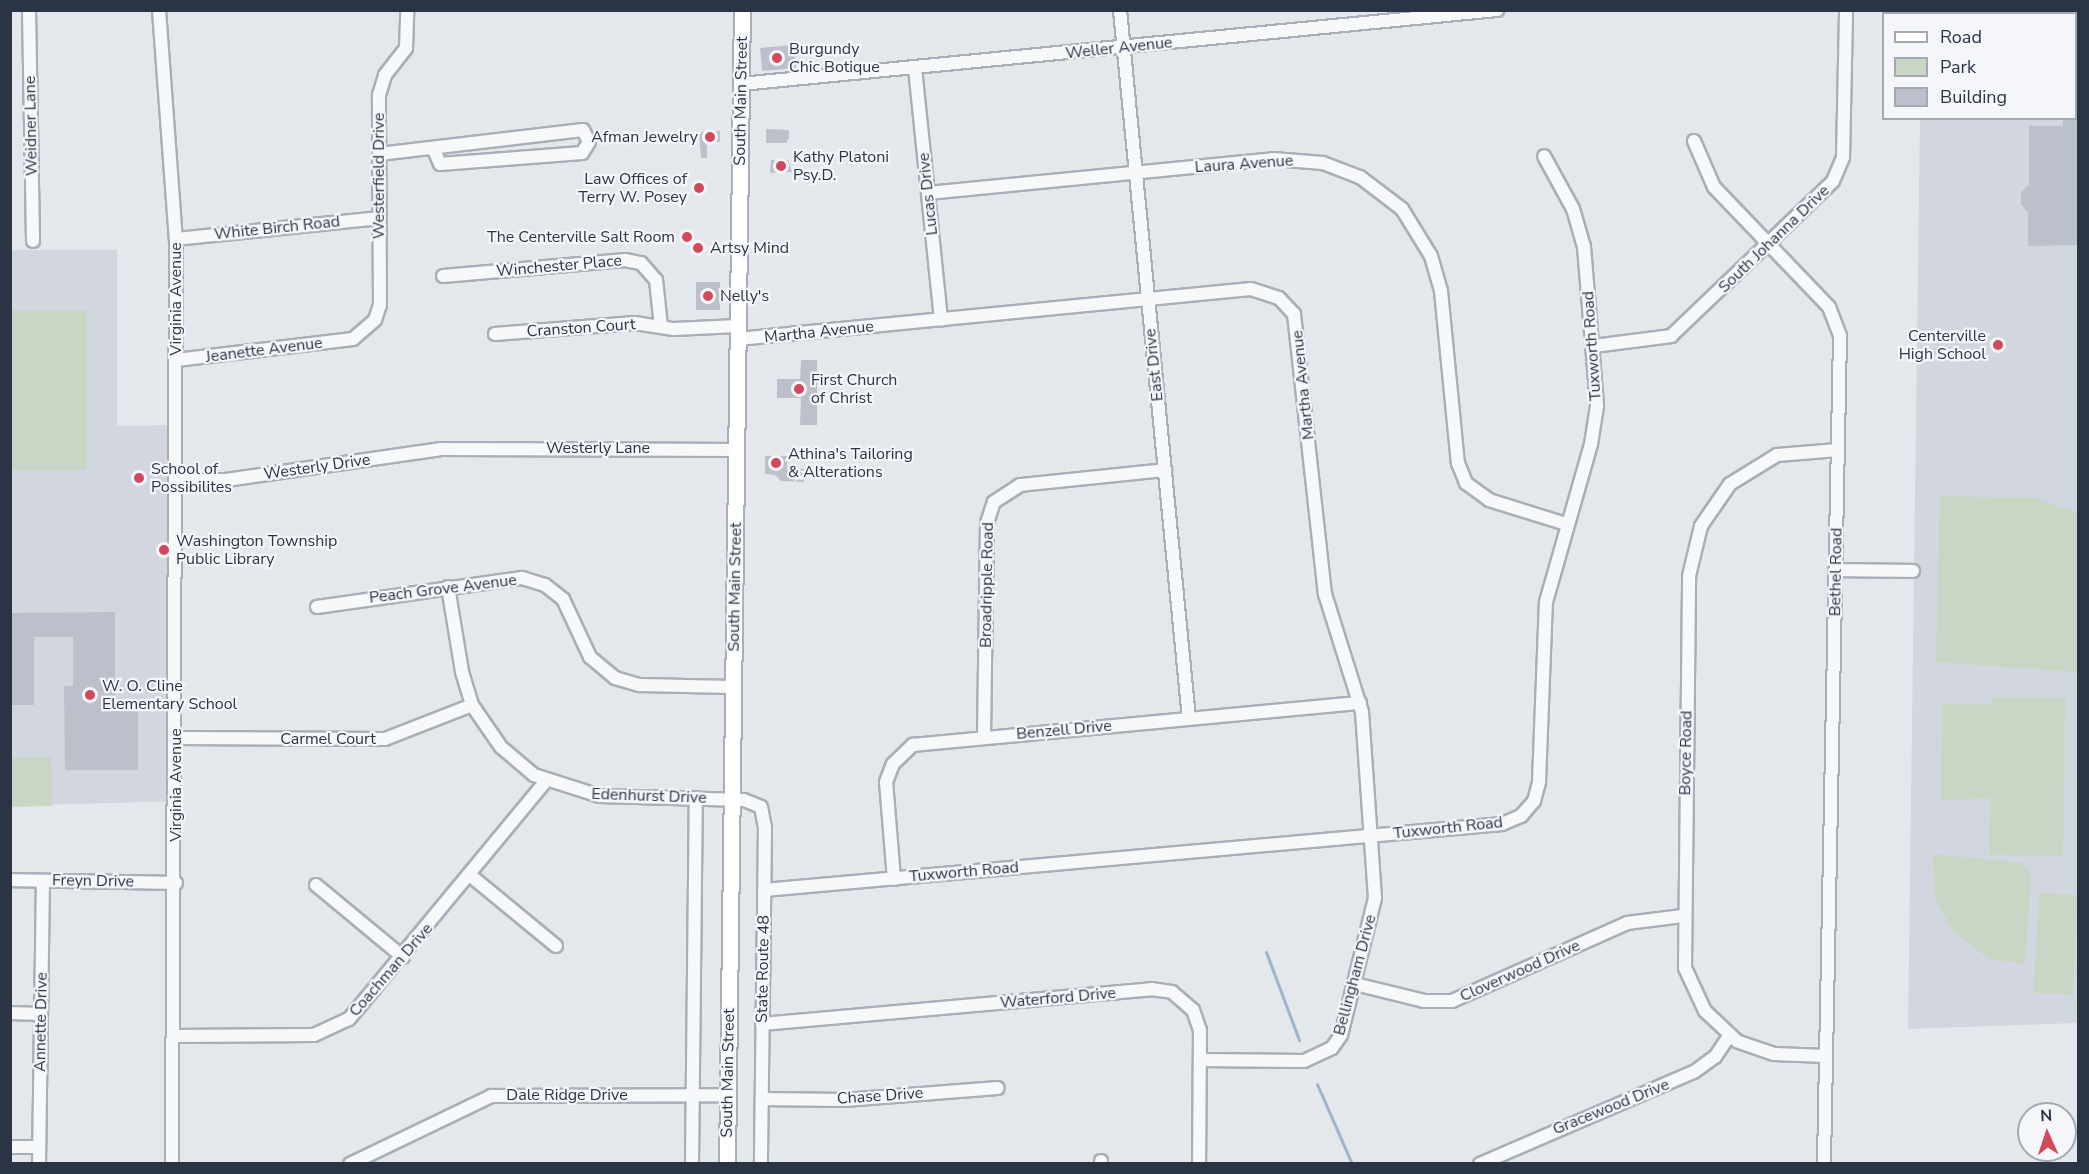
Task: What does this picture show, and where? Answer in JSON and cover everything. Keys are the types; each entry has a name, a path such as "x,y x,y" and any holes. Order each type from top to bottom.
{"main road":[{"name":"South Main Street","path":"727,1164 742,10"}],"street":[{"name":"Weidner Lane","path":"29,10 33,241"},
{"name":"Virginia Avenue","path":"159,10 176,238 176,883 172,1164"},
{"name":"Westerfield Drive","path":"353,339 369,328 378,313 378,94 385,75 406,48 407,10"},
{"name":"East Drive","path":"1120,10 1189,719"},
{"name":"Weller Avenue","path":"741,84 1497,10"},
{"name":"South Johanna Drive","path":"1594,346 1671,336 1833,181 1841,166 1846,10"},
{"name":"Lucas Drive","path":"915,68 941,320"},
{"path":"379,154 465,147 471,140 583,130 590,142 582,153 440,164 434,150"},
{"name":"Bethel Road","path":"1694,141 1714,187 1829,307 1838,323 1838,450 1824,1164"},
{"name":"Tuxworth Road","path":"764,890 1502,824 1521,816 1534,801 1539,782 1543,626 1566,524 1595,424 1594,346 1579,227 1561,181 1544,156"},
{"name":"Laura Avenue","path":"928,194 1136,173 1306,160 1344,169 1387,195 1411,219 1436,271 1461,474 1481,497 1566,524"},
{"name":"White Birch Road","path":"176,238 379,218"},
{"name":"Winchester Place","path":"443,276 625,260 641,263 656,280 662,327"},
{"name":"Martha Avenue","path":"738,332 941,320 1251,289 1279,298 1294,314 1325,594 1360,703 1373,836"},
{"name":"Cranston Court","path":"495,334 635,323 738,332"},
{"name":"Jeanette Avenue","path":"176,360 353,339"},
{"name":"Westerly Lane","path":"458,448 737,450"},
{"name":"Westerly Drive","path":"176,480 226,480 458,448"},
{"name":"Boyce Road","path":"1826,1056 1774,1054 1730,1035 1705,1011 1691,985 1683,954 1689,576 1694,543 1719,496 1747,470 1787,452 1838,450"},
{"name":"Broadripple Road","path":"984,737 987,523 994,502 1020,485 1165,470"},
{"path":"1836,570 1913,571"},
{"name":"Peach Grove Avenue","path":"317,607 510,578 536,581 563,599 590,657 615,678 640,685 733,687"},
{"name":"Edenhurst Drive","path":"448,587 462,672 472,705 501,747 546,781 600,796 732,800"},
{"name":"Benzell Drive","path":"894,879 886,782 892,764 905,750 922,743 1360,703"},
{"name":"Carmel Court","path":"176,738 377,740 404,734 472,705"},
{"name":"Coachman Drive","path":"174,1036 293,1037 324,1032 355,1013 471,876 546,781"},
{"path":"692,1164 696,798"},
{"name":"State Route 48","path":"732,800 751,801 763,813 761,1164"},
{"name":"Bellingham Drive","path":"1200,1060 1316,1059 1338,1042 1355,984 1375,898 1373,836"},
{"path":"471,876 556,946"},
{"name":"Freyn Drive","path":"10,880 176,883"},
{"name":"Annette Drive","path":"39,1164 43,881"},
{"path":"315,885 403,957"},
{"name":"Cloverwood Drive","path":"1355,984 1424,1001 1452,1001 1627,923 1683,916"},
{"name":"Waterford Drive","path":"762,1024 1161,990 1180,996 1193,1010 1200,1030 1199,1164"},
{"path":"10,1013 41,1014"},
{"name":"Gracewood Drive","path":"1480,1164 1694,1072 1715,1057 1730,1035"},
{"name":"Chase Drive","path":"762,1099 845,1100 998,1088"},
{"name":"Dale Ridge Drive","path":"350,1164 458,1108 491,1096 728,1095"},
{"path":"10,1147 39,1147"}],"shaded area":[{"name":"Centerville High School","path":"1922,11 2078,11 2078,1023 1908,1029 1920,120 2077,120 2077,12"},
{"path":"10,250 117,250 117,426 176,425 176,801 11,806"}],"green space":[{"path":"11,310 86,310 86,470 11,470"},
{"path":"1940,496 2035,498 2078,513 2078,672 1936,662"},
{"path":"1992,697 2065,698 2063,856 1989,855 1990,798 1941,801 1942,704 1991,705"},
{"path":"51,757 52,806 12,807 11,758"},
{"path":"1933,854 2023,863 2031,875 2025,964 1989,959 1954,932 1935,900"},
{"path":"2039,893 2078,895 2073,995 2034,993"}],"building":[{"name":"Burgundy Chic Botique","path":"794,45 796,68 762,71 760,48"},
{"path":"2079,118 2079,245 2028,246 2028,213 2021,204 2021,192 2029,185 2029,126 2063,126 2063,120"},
{"path":"766,129 789,130 789,138 786,143 766,143"},
{"name":"Afman Jewelry","path":"720,131 720,142 707,142 707,158 701,158 699,132"},
{"name":"Kathy Platoni Psy.D.","path":"771,160 788,160 792,172 770,173"},
{"name":"Nelly's","path":"696,282 720,282 720,310 696,310"},
{"name":"First Church of Christ","path":"801,360 817,360 817,425 800,425 801,398 777,398 777,379 800,379"},
{"name":"Athina's Tailoring & Alterations","path":"765,456 787,456 787,469 804,469 804,482 781,481 775,475 765,474"},
{"name":"W. O. Cline Elementary School","path":"115,612 115,704 138,704 138,770 65,770 64,686 73,686 73,637 34,637 34,705 10,705 10,613"}],"waterway":[{"path":"1266,952 1299,1040"},
{"path":"1317,1084 1352,1164"}],"place":[{"name":"Burgundy Chic Botique","path":"777,58"},
{"name":"Afman Jewelry","path":"710,137"},
{"name":"Kathy Platoni Psy.D.","path":"781,166"},
{"name":"Law Offices of Terry W. Posey","path":"699,188"},
{"name":"The Centerville Salt Room","path":"687,237"},
{"name":"Artsy Mind","path":"698,248"},
{"name":"Nelly's","path":"708,296"},
{"name":"Centerville High School","path":"1998,345"},
{"name":"First Church of Christ","path":"799,389"},
{"name":"Athina's Tailoring & Alterations","path":"776,463"},
{"name":"School of Possibilites","path":"139,478"},
{"name":"Washington Township Public Library","path":"164,550"},
{"name":"W. O. Cline Elementary School","path":"90,695"}]}
